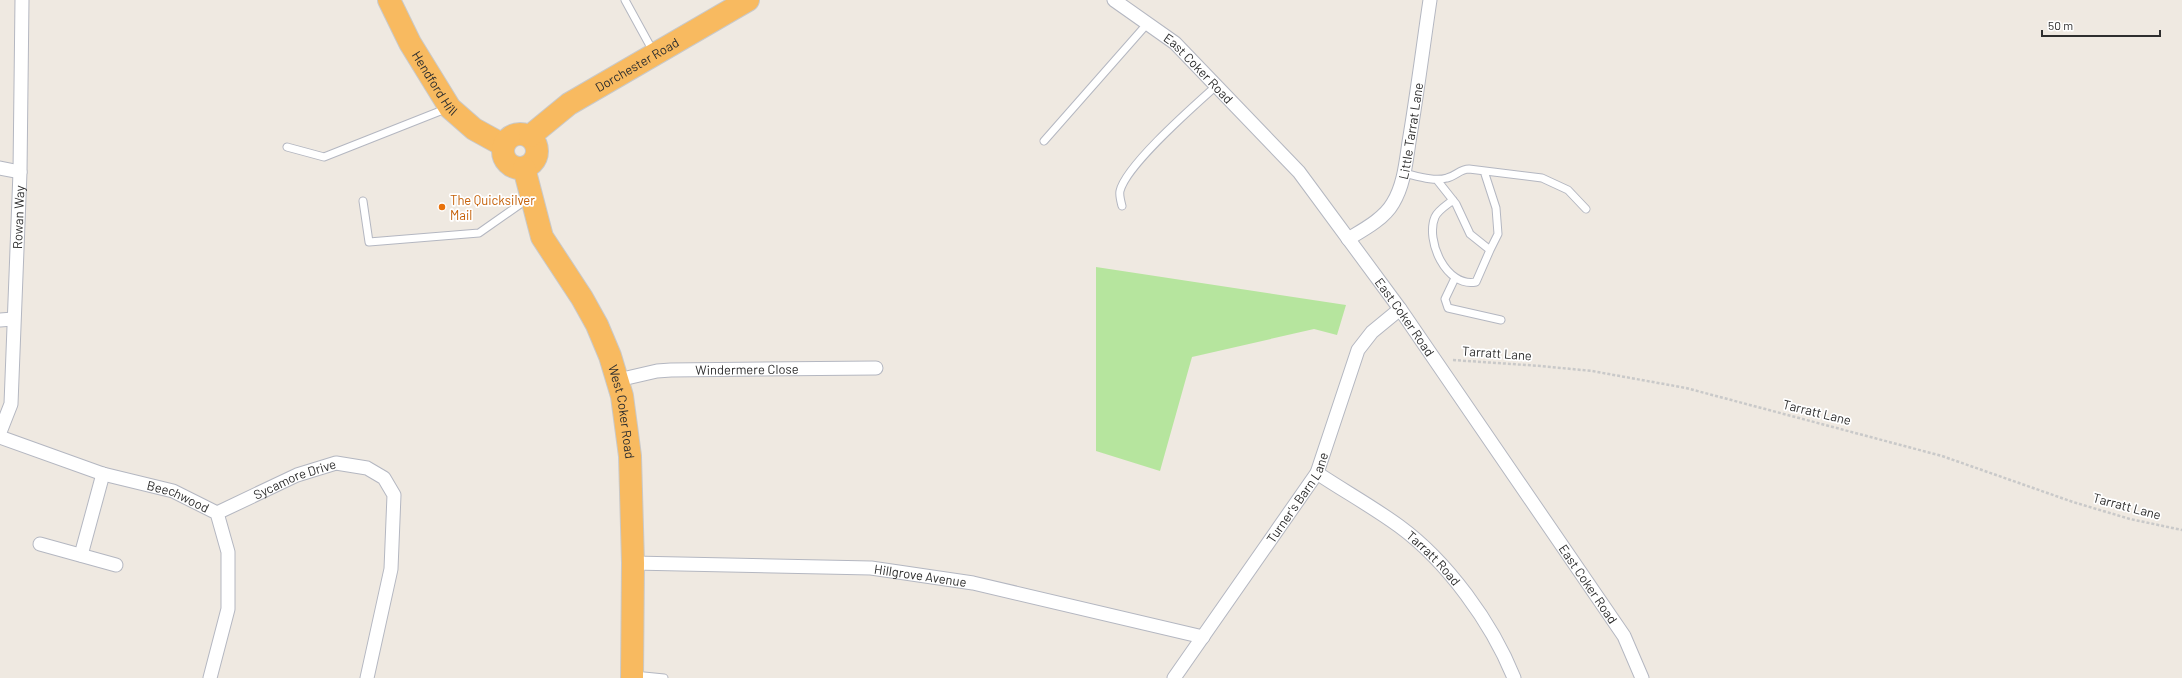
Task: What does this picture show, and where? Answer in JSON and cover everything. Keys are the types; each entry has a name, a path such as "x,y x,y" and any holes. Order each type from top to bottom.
{"highway":[{"name":"Hendford Hill","path":"389,0 410,44 450,108 474,129 503,145"},
{"name":"Dorchester Road","path":"530,136 569,104 748,0"},
{"path":"519,133 530,136 534,140 537,151 533,161 524,168 513,167 503,156 503,145 505,140 514,134 519,133"},
{"name":"West Coker Road","path":"524,168 530,196 542,236 582,298 597,325 618,380 627,425 630,456 633,563 632,676"}],"street":[{"name":"Rowan Way","path":"0,432 11,404 6,320 20,172 22,0"},
{"name":"East Coker Road","path":"1114,0 1175,43 1299,172 1400,309 1624,636 1642,678"},
{"name":"Little Tarrat Lane","path":"1348,239 1380,217 1393,204 1404,173 1430,0"},
{"path":"0,168 20,172"},
{"name":"Turner's Barn Lane","path":"1174,678 1317,473 1358,350 1372,332 1400,309"},
{"name":"Windermere Close","path":"618,380 664,371 876,368"},
{"name":"Beechwood","path":"0,438 103,474 173,491 217,513 228,552 228,609 210,678"},
{"name":"Sycamore Drive","path":"217,513 297,474 336,464 367,468 384,478 394,495 391,569 367,678"},
{"name":"Tarratt Road","path":"1317,473 1400,526 1437,559 1478,611 1506,658 1514,678"},
{"path":"82,555 103,474"},
{"path":"40,544 116,566"},
{"name":"Hillgrove Avenue","path":"633,563 871,568 973,583 1203,637"}],"lane":[{"path":"625,0 655,55"},
{"path":"1044,141 1148,24"},
{"path":"1122,206 1120,192 1127,178 1177,122 1216,86"},
{"path":"288,147 324,157 450,108"},
{"path":"1404,173 1438,180 1448,178 1462,169 1542,178 1568,190 1586,209"},
{"path":"1453,200 1436,215 1432,233 1441,264 1455,278 1469,283 1476,282 1498,234 1497,215 1484,171"},
{"path":"1438,180 1453,200 1470,234 1490,250"},
{"path":"363,201 369,242 479,233 530,196"},
{"path":"1455,278 1445,299 1448,308 1501,320"},
{"path":"632,676 664,678"}],"path":[{"name":"Tarratt Lane","path":"1438,364 1452,360 1541,366 1592,372 1686,388 1942,456 2073,502 2130,519 2182,530"}],"green space":[{"path":"1096,267 1346,305 1337,335 1314,329 1192,357 1160,471 1096,451"}],"place":[{"name":"The Quicksilver Mail","path":"442,207"}]}
